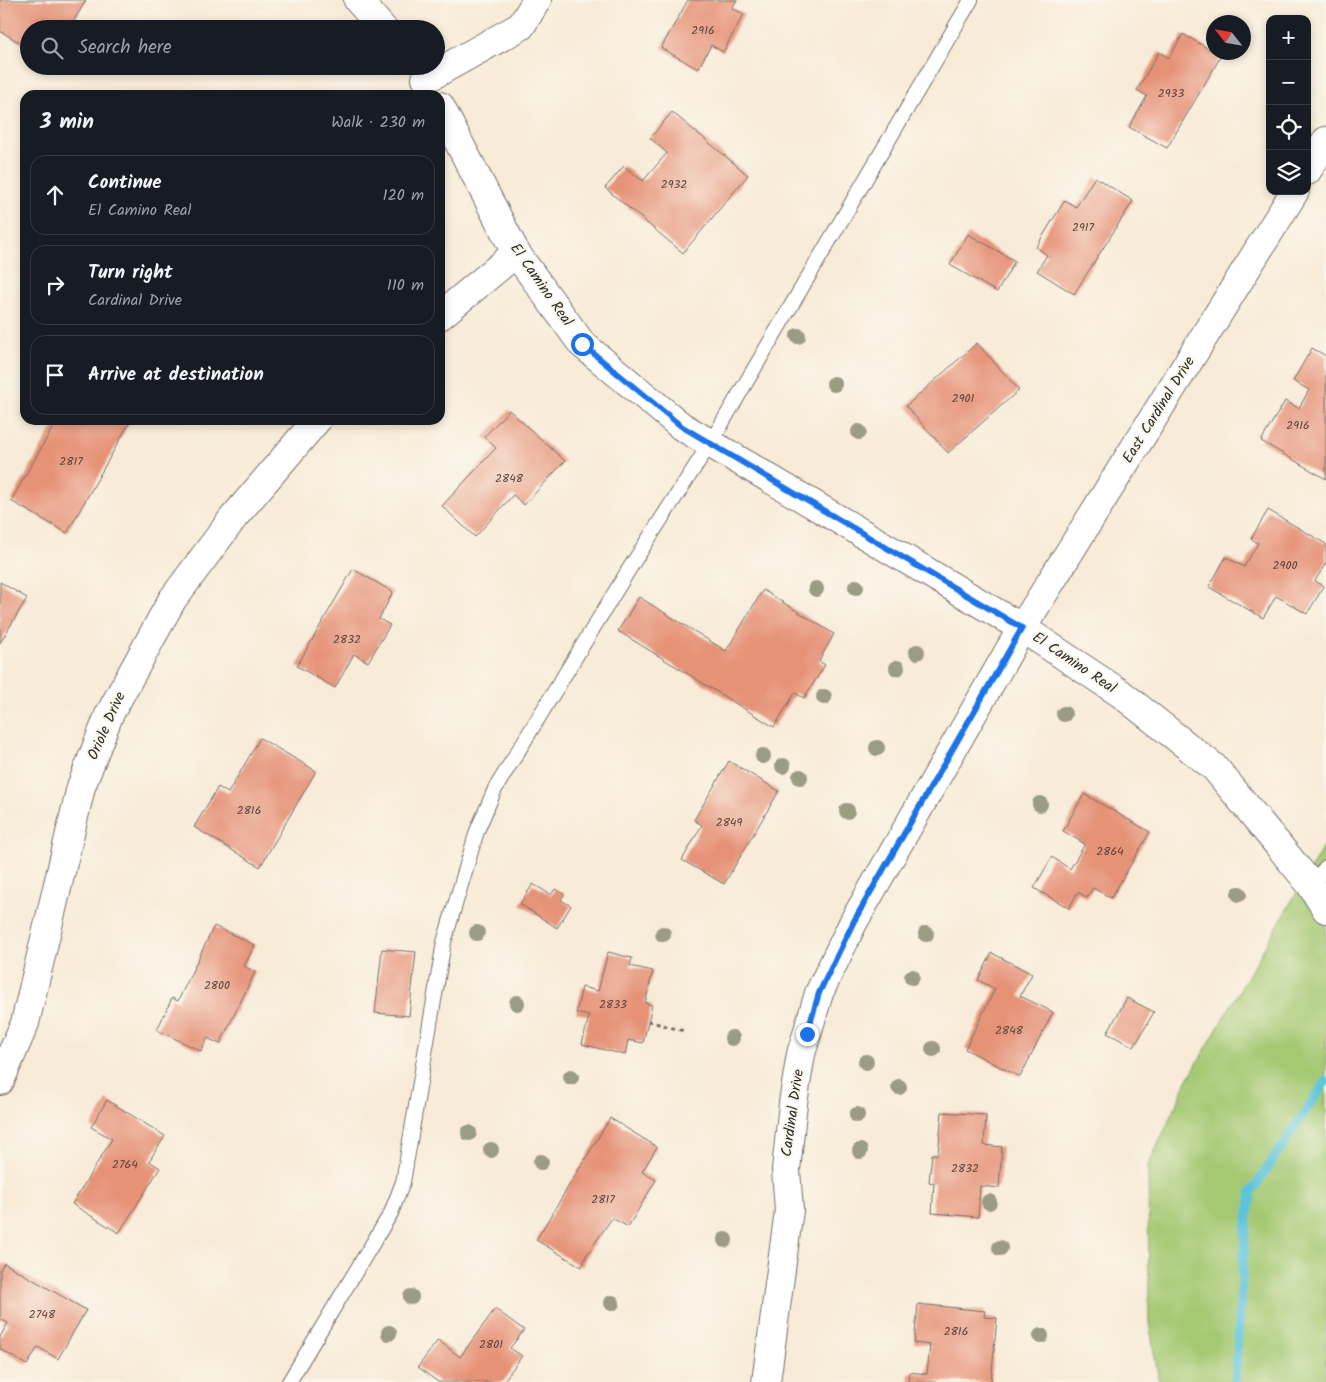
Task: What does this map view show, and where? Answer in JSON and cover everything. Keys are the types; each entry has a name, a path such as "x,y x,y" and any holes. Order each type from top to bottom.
{"street":[{"path":"358,0 375,20"},
{"path":"445,69 521,26 537,0"},
{"name":"El Camino Real","path":"445,116 516,253 582,344 681,426 1022,628 1120,693 1215,768 1319,876 1326,909"},
{"path":"1311,165 1326,141"},
{"name":"East Cardinal Drive","path":"1022,628 1293,195"},
{"path":"445,312 516,253"},
{"name":"Oriole Drive","path":"0,1081 25,1023 81,787 109,715 172,600 234,517 312,425"},
{"name":"Cardinal Drive","path":"766,1382 789,1210 786,1170 793,1103 801,1054 819,993 854,921 1022,628"}],"lane":[{"path":"289,1382 391,1213 403,1182 444,942 477,830 495,789 631,566 710,442 971,0"}],"path":[{"path":"648,1021 684,1031"}],"green space":[{"path":"1326,842 1326,1382 1159,1382 1149,1322 1148,1166 1188,1079"}],"building":[{"path":"0,0 86,0 74,20 20,20 20,43 0,31"},
{"path":"688,0 737,0 732,8 744,14 723,52 711,45 698,69 661,48"},
{"path":"1183,34 1206,47 1206,60 1219,60 1167,148 1129,127 1147,96 1137,90 1159,52 1169,58"},
{"path":"672,112 748,175 683,253 605,188 624,166 643,181 667,153 650,138"},
{"path":"1095,177 1133,201 1074,294 1037,271 1047,255 1036,247 1065,200 1076,207"},
{"path":"968,234 1015,261 997,292 950,265"},
{"path":"977,343 1019,390 948,453 906,406"},
{"path":"1312,348 1326,356 1326,479 1261,441 1285,401 1299,408 1309,390 1293,381"},
{"path":"509,410 565,461 524,505 513,495 475,537 442,506 496,448 484,437"},
{"path":"54,425 128,425 67,533 11,501"},
{"path":"1268,510 1326,544 1326,563 1315,581 1324,586 1307,614 1276,596 1263,618 1209,587 1226,557 1244,567 1258,543 1251,539"},
{"path":"353,569 393,592 379,619 390,625 368,662 354,654 335,688 297,666"},
{"path":"0,582 27,598 0,643"},
{"path":"763,590 834,634 819,661 825,665 804,698 795,693 774,727 618,631 639,597 726,651"},
{"path":"260,738 316,771 260,867 194,827 218,787 228,793"},
{"path":"729,761 779,791 724,884 682,860 702,825 694,820"},
{"path":"1084,794 1150,832 1111,898 1093,888 1087,898 1078,892 1069,908 1034,888 1052,857 1070,869 1085,844 1063,831"},
{"path":"533,884 551,895 555,889 564,894 561,900 571,906 557,928 520,904"},
{"path":"214,926 255,945 244,966 255,972 220,1044 207,1038 201,1051 157,1030 172,998 178,1001"},
{"path":"382,949 416,952 409,1016 375,1013"},
{"path":"608,952 632,958 630,966 653,971 645,1003 652,1005 643,1043 628,1040 625,1055 582,1044 589,1016 576,1013 582,987 598,991"},
{"path":"992,953 1032,974 1020,996 1053,1012 1020,1077 965,1049 995,989 978,980"},
{"path":"1127,998 1154,1012 1134,1047 1107,1033"},
{"path":"107,1100 165,1136 149,1161 160,1168 119,1233 72,1204 112,1139 91,1127"},
{"path":"942,1112 986,1115 984,1145 1002,1147 999,1188 980,1186 978,1217 932,1213 934,1183 929,1182 932,1154 938,1154"},
{"path":"610,1118 657,1147 642,1172 656,1180 628,1227 612,1218 586,1256 582,1267 536,1240"},
{"path":"4,1263 86,1310 58,1359 38,1347 27,1365 0,1349 0,1337 8,1323 0,1319 0,1270"},
{"path":"918,1304 985,1311 984,1317 997,1318 991,1382 908,1382 909,1372 927,1374 930,1345 914,1343"},
{"path":"495,1309 524,1330 510,1348 522,1356 503,1382 438,1382 418,1367 438,1340 460,1357"}],"waterway":[{"path":"1235,1382 1245,1236 1252,1191 1326,1081"}],"route":[{"path":"582,344 681,426 1022,628 854,921 819,993 807,1034"}]}
